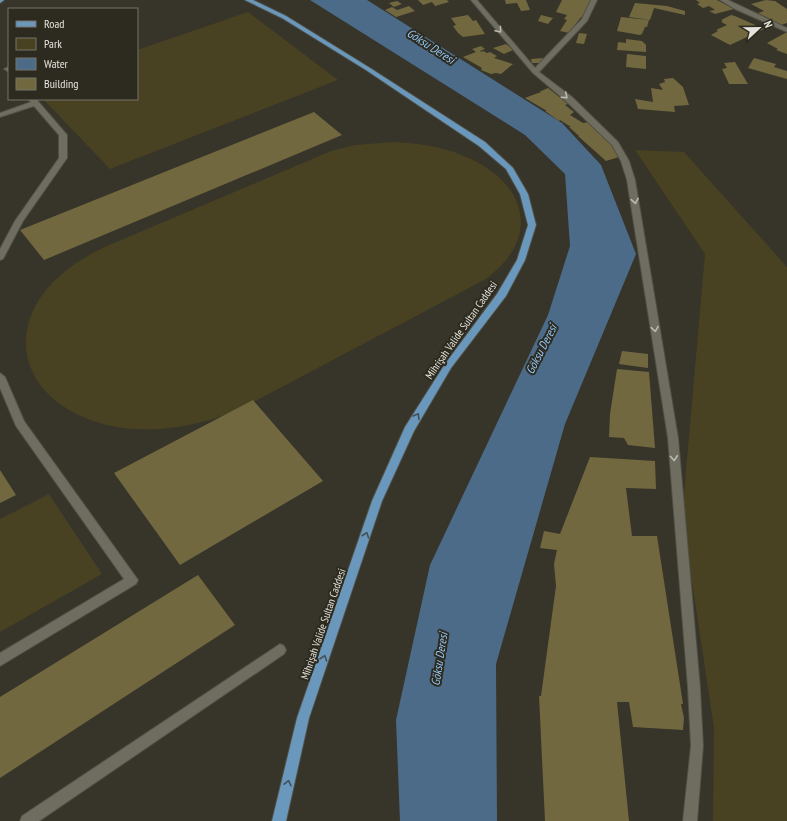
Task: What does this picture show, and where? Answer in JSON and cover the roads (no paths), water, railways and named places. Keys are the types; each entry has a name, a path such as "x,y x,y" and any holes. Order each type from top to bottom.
{"main road":[{"name":"Mihrişah Valide Sultan Caddesi","path":"248,0 284,16 482,144 509,168 524,194 532,225 521,260 501,296 448,366 409,430 377,501 303,718 279,821"}],"street":[{"path":"474,0 535,72 569,99 615,144 625,161 631,180 673,438 694,688 697,746 690,821"},
{"path":"535,72 585,20 594,0"},
{"path":"723,0 737,8 787,30"},
{"path":"0,115 33,101 63,135 63,158 19,221 0,257"},
{"path":"0,377 20,423 132,580 0,660"},
{"path":"27,821 280,650"}],"water":[{"name":"Göksu Deresi","path":"310,0 367,0 562,123 601,165 636,254 565,424 496,664 497,821 400,821 396,720 430,565 548,315 570,246 565,174 525,135"}]}
